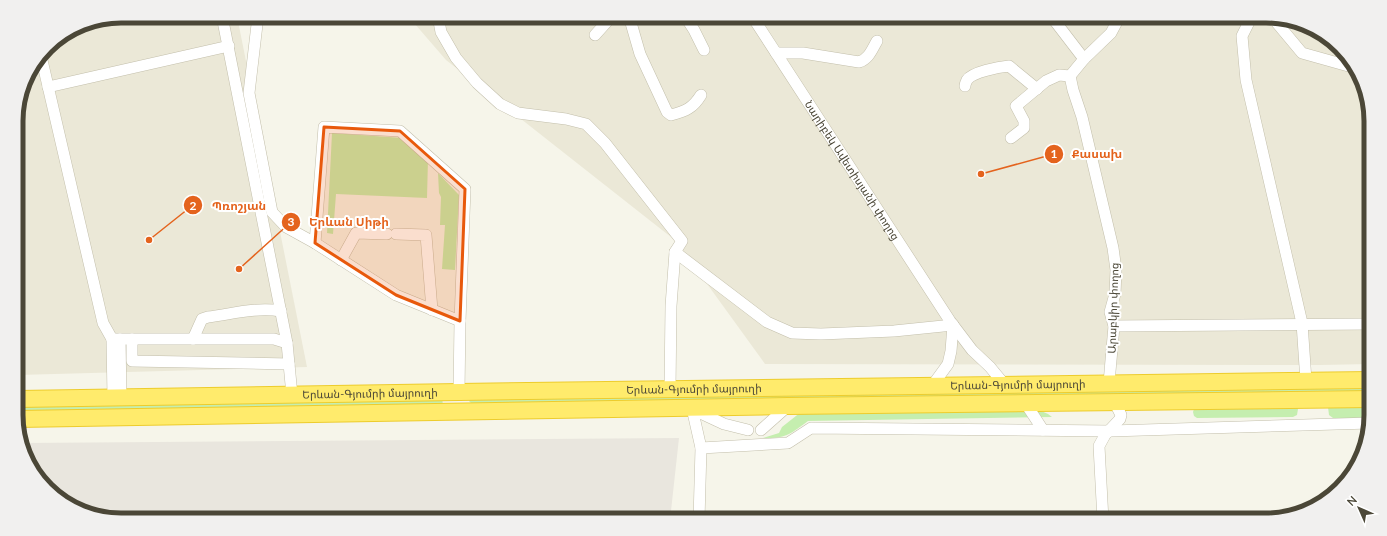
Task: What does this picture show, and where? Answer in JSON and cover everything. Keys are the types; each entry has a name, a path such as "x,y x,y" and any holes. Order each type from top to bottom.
{"highway":[{"name":"Երևան-Գյումրի մայրուղի","path":"23,399 1364,380"},
{"path":"454,412 456,392"},
{"name":"Երևան-Գյումրի մայրուղի","path":"23,419 788,406 1364,399"}],"street":[{"path":"224,23 287,343 292,396"},
{"path":"257,23 249,93 272,212 286,227 315,243 396,296 460,321"},
{"path":"439,23 441,32 456,58 477,83 500,104 518,113 566,119 586,124 594,131 682,241 675,252 671,306 670,390"},
{"path":"595,35 606,23"},
{"path":"631,23 640,54 667,112 671,115 682,112 695,105 701,95"},
{"path":"690,23 704,50"},
{"name":"Նարիբեկ Ավետիսյանի փողոց","path":"757,23 953,325 972,350 990,367 1004,384"},
{"path":"1056,23 1084,59"},
{"path":"1011,138 1024,128 1024,121 1016,106 1046,81 1059,75 1070,76 1084,59 1111,33 1116,23"},
{"path":"1248,23 1242,36 1246,80 1302,323 1306,381"},
{"path":"1278,24 1302,53 1346,65"},
{"path":"776,53 804,53 859,62 864,61 868,57 877,41"},
{"path":"48,87 229,46"},
{"path":"42,62 103,323 121,339 132,361 289,364"},
{"path":"965,86 967,79 972,76 987,70 1009,66 1037,89"},
{"name":"Արաբկիր փողոց","path":"1070,76 1082,117 1113,248 1116,270 1115,294 1110,312 1114,326 1109,383"},
{"path":"315,243 324,127 400,131 465,189 456,392"},
{"path":"341,260 356,233 426,235 432,310"},
{"path":"675,252 767,322 792,333 821,334 887,331 953,325 948,364 932,386"},
{"path":"193,339 202,320 208,318 251,310 270,309 281,311"},
{"path":"1114,326 1302,323 1364,324"},
{"path":"121,339 274,339 287,343"},
{"path":"117,398 121,339"},
{"path":"1104,513 1100,446 1102,440 1120,419 1121,415 1115,403"},
{"path":"1026,404 1043,430"},
{"path":"761,430 788,406"},
{"path":"692,408 724,424 748,430"},
{"path":"692,408 701,448 699,513"},
{"path":"701,448 788,443 811,428 1111,431 1363,423"}],"highlighted area":[{"path":"324,127 400,131 465,189 460,321 396,295 315,243"}],"shaded area":[{"path":"238,23 307,367 23,375 23,115 26,96 33,78 43,61 56,47 83,30 108,24"},
{"path":"414,23 1272,23 1298,28 1331,47 1340,56 1357,83 1361,96 1364,121 1364,364 765,364 676,241 446,60"},
{"path":"679,438 671,513 108,512 89,508 56,489 47,480 33,458 27,443"}],"green space":[{"path":"332,133 403,138 428,159 427,198 336,194 333,234 327,233"},
{"path":"438,173 459,195 455,270 442,269 445,225 440,225 441,197 439,193"},
{"path":"1364,385 1364,393 472,404 469,401 470,399"},
{"path":"442,398 443,405 23,412 23,405"},
{"path":"1364,404 1364,418 1333,418 1329,415 1328,407"},
{"path":"1297,406 1297,415 1293,417 1197,418 1194,416 1193,412 1194,409"},
{"path":"1039,410 1052,417 808,421 787,435 777,438 763,438 779,433 782,427 801,412"}],"place":[{"name":"Քասախ","path":"981,174"},
{"name":"Պռոշյան","path":"149,240"},
{"name":"Երևան Սիթի","path":"239,269"}]}
